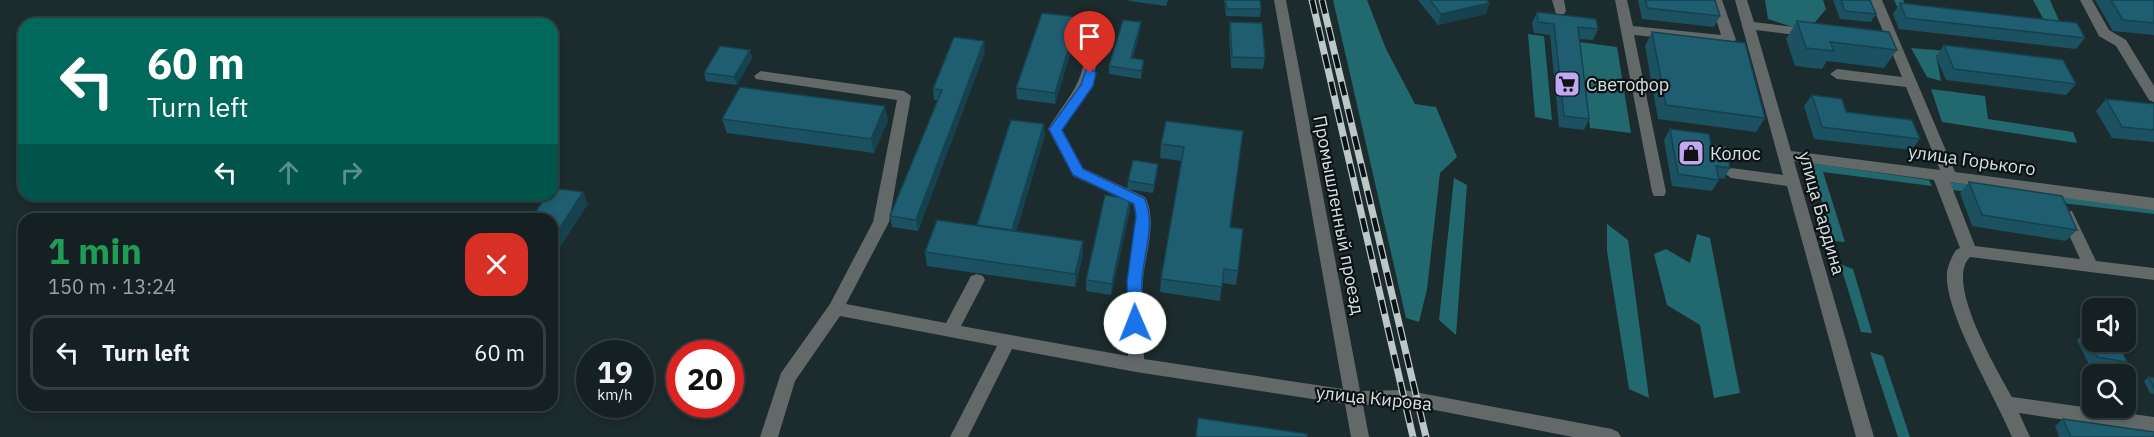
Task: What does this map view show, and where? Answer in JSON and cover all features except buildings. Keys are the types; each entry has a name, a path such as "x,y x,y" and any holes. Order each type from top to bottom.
{"street":[{"name":"Промышленный проезд","path":"1280,0 1360,437"},
{"path":"1621,0 1659,192"},
{"path":"1628,30 1729,40 1716,0"},
{"name":"улица Бардина","path":"1741,0 1865,437"},
{"path":"1876,0 1888,42 1911,83 1930,130 1969,251"},
{"path":"2086,0 2104,33 2121,43 2154,97"},
{"path":"1056,20 1094,31 1094,61 1086,86 1055,129 1078,172 1140,201 1143,216 1135,281 1136,365"},
{"path":"1748,25 1825,34"},
{"path":"1837,74 1911,83"},
{"path":"761,76 904,96 881,222 836,309 787,378 769,437"},
{"path":"1908,127 1930,130"},
{"name":"улица Горького","path":"1785,155 2154,204"},
{"path":"1731,173 1792,182"},
{"path":"2056,191 2091,266"},
{"path":"2021,437 1975,342 1957,291 1955,271 1961,254 1969,251 2091,266 2152,278"},
{"path":"951,330 977,280"},
{"name":"улица Кирова","path":"836,309 1136,365 1353,398 1404,397 1612,437"},
{"path":"959,437 1008,341"},
{"path":"2007,404 2154,425"}],"shaded area":[{"path":"1333,0 1367,0 1386,49 1415,104 1436,107 1457,157 1440,173 1427,289 1419,322 1406,318"},
{"path":"1765,0 1823,0 1826,9 1807,32 1768,19"},
{"path":"1894,0 1903,0 1908,9 2045,22 2033,0 2050,0 2064,32 1900,12"},
{"path":"1528,34 1544,36 1552,120 1535,117"},
{"path":"1579,42 1617,47 1631,133 1590,128"},
{"path":"1911,48 2035,58 2048,67 1936,55 1941,81 1927,77"},
{"path":"1931,89 1985,96 1988,119 2073,132 2077,143 1942,122"},
{"path":"1810,163 1929,180 1932,186 1823,172 1845,242 1834,241"},
{"path":"1454,178 1467,185 1456,335 1439,320"},
{"path":"1949,182 2154,207 2154,214 1952,190"},
{"path":"1607,224 1628,240 1649,398 1629,389 1607,251"},
{"path":"1697,234 1710,238 1740,393 1714,398 1700,325 1667,305 1654,254 1666,249 1690,263"},
{"path":"1840,264 1853,269 1872,333 1861,332"},
{"path":"1870,352 1883,356 1910,437 1898,437"}],"railway":[{"path":"1312,0 1413,437"},
{"path":"1322,0 1426,437"}],"place":[{"name":"Светофор","path":"1567,84"},
{"name":"Колос","path":"1691,153"}],"route":[{"path":"1090,73 1086,86 1055,129 1078,172 1140,201 1143,216 1135,281 1135,323"}]}
